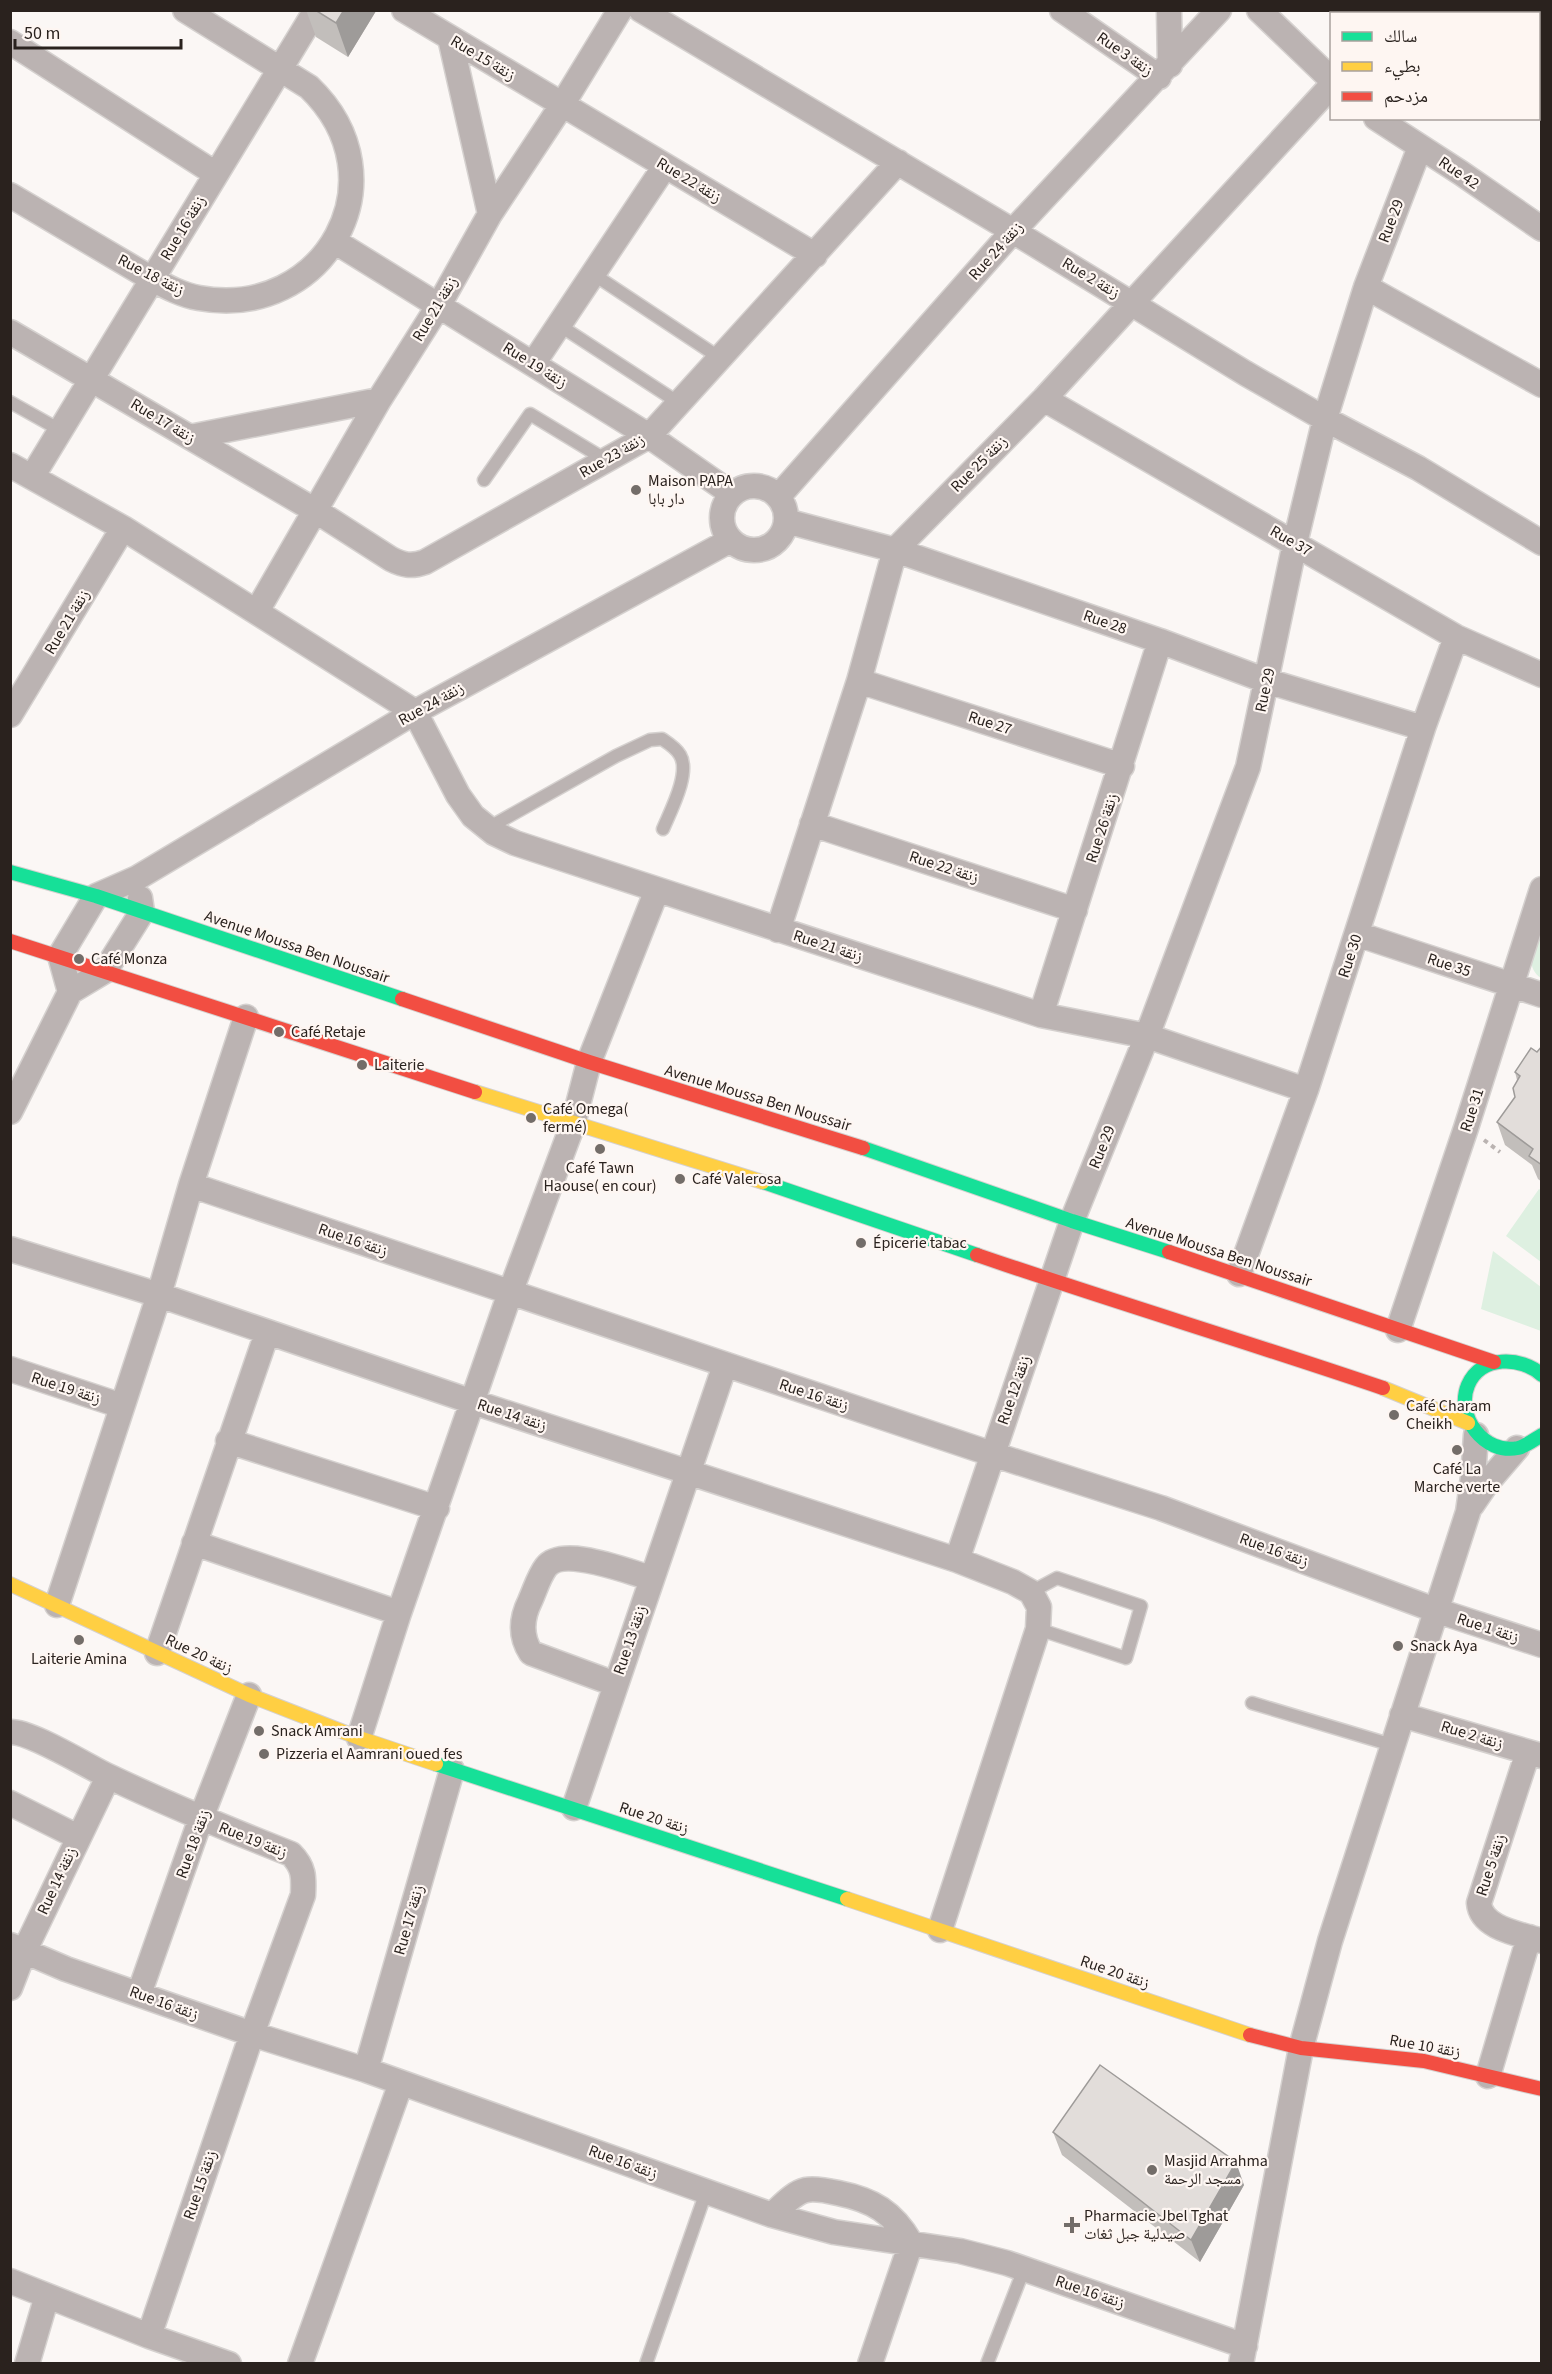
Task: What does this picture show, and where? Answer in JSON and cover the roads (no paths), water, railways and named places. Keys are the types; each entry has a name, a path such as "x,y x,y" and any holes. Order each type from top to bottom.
{"street":[{"path":"185,10 280,68"},
{"name":"Rue 16 زنقة","path":"32,477 316,10"},
{"name":"Rue 15 زنقة","path":"404,10 562,105"},
{"name":"Rue 21 زنقة","path":"257,611 379,400 439,305 490,214 562,105 620,10"},
{"name":"Rue 2 زنقة","path":"641,10 1013,231 1245,374 1325,420 1418,468 1542,543"},
{"name":"Rue 3 زنقة","path":"1062,10 1164,71"},
{"path":"1164,71 1169,10"},
{"name":"Rue 24 زنقة","path":"778,497 1013,231 1220,10"},
{"path":"1259,10 1330,78"},
{"path":"450,38 490,214"},
{"path":"10,42 216,174"},
{"name":"Rue 18 زنقة","path":"10,195 171,289 198,298 223,300 250,297 279,288 300,278 319,261 334,241 347,211 353,177 347,142 337,120 322,99 309,87 280,68"},
{"name":"Rue 25 زنقة","path":"778,930 859,681 895,550 1044,399 1330,87"},
{"name":"Rue 22 زنقة","path":"562,105 815,255"},
{"name":"Rue 42","path":"1379,120 1542,229"},
{"name":"Rue 29","path":"1072,1221 1147,1036 1248,767 1294,543 1325,420 1366,286 1420,147"},
{"name":"Rue 23 زنقة","path":"316,510 401,564 416,565 649,436 898,162"},
{"path":"533,364 665,166"},
{"name":"Rue 19 زنقة","path":"334,241 649,436 732,494"},
{"path":"1366,286 1542,385"},
{"name":"Rue 17 زنقة","path":"10,332 316,510"},
{"name":"Rue 37","path":"1044,399 1456,637 1542,675"},
{"path":"190,438 379,400"},
{"path":"10,465 123,528 415,712"},
{"path":"756,486 768,489 778,497 785,508 786,521 780,537 767,548 750,550 742,548 726,534 722,517 725,504 732,494 743,488 756,486"},
{"name":"Rue 28","path":"786,521 895,550 1160,641 1267,681 1423,728"},
{"name":"Rue 21 زنقة","path":"10,715 123,528"},
{"name":"Rue 24 زنقة","path":"96,896 137,878 415,712 731,540"},
{"name":"Rue 30","path":"1239,1274 1306,1090 1423,728 1456,637"},
{"name":"Rue 26 زنقة","path":"1041,1015 1160,641"},
{"name":"Rue 27","path":"859,681 1122,766"},
{"name":"Rue 21 زنقة","path":"415,712 458,795 473,816 488,828 515,843 1041,1015 1147,1036 1306,1090"},
{"name":"Rue 22 زنقة","path":"812,824 1075,910"},
{"name":"Avenue Moussa Ben Noussair","path":"10,872 96,896 589,1062 839,1140 1072,1221 1239,1274 1494,1362 1508,1360 1522,1362 1542,1375"},
{"path":"10,1112 70,992 105,971 142,912 137,878"},
{"name":"Rue 31","path":"1398,1330 1466,1128 1541,889"},
{"path":"359,1738 399,1613 510,1293 573,1124 589,1062 657,890"},
{"path":"70,992 60,956 96,896"},
{"name":"Rue 35","path":"1357,934 1542,995"},
{"path":"10,941 573,1124 727,1170 1052,1281 1224,1334 1384,1388 1472,1429 1488,1444 1502,1448 1533,1443"},
{"path":"57,1605 159,1295 191,1185 246,1017"},
{"name":"Rue 16 زنقة","path":"191,1185 992,1454 1161,1508 1435,1610"},
{"name":"Rue 12 زنقة","path":"957,1560 1072,1221"},
{"name":"Rue 14 زنقة","path":"10,1249 159,1295 473,1402 957,1560 1022,1587"},
{"path":"157,1653 267,1333"},
{"path":"1468,1512 1472,1429 1464,1408 1465,1394 1471,1380 1494,1362"},
{"name":"Rue 13 زنقة","path":"574,1808 725,1365"},
{"name":"Rue 19 زنقة","path":"12,1373 122,1406"},
{"path":"228,1441 437,1508"},
{"path":"1243,2355 1301,2048 1330,1941 1392,1745 1468,1512 1487,1483 1533,1443"},
{"path":"195,1543 399,1613"},
{"path":"615,1684 531,1653 522,1632 527,1607 546,1567 556,1559 576,1558 651,1578"},
{"name":"Rue 20 زنقة","path":"10,1584 249,1695 359,1738 940,1930 1248,2035 1301,2048"},
{"path":"940,1930 1038,1629 1039,1607 1022,1587"},
{"name":"Rue 1 زنقة","path":"1435,1610 1542,1646"},
{"name":"Rue 18 زنقة","path":"139,1994 201,1818 249,1695"},
{"name":"Rue 2 زنقة","path":"1402,1715 1535,1754"},
{"name":"Rue 19 زنقة","path":"10,1731 17,1731 48,1745 108,1777 201,1818 291,1854 300,1863 304,1874 303,1895 252,2034"},
{"name":"Rue 5 زنقة","path":"1535,1754 1479,1903 1480,1912 1485,1920 1535,1939"},
{"name":"Rue 17 زنقة","path":"366,2070 452,1770"},
{"name":"Rue 14 زنقة","path":"10,1988 17,1949 108,1777"},
{"path":"10,1803 78,1837"},
{"path":"1488,2076 1535,1939"},
{"name":"Rue 16 زنقة","path":"17,1949 252,2034 366,2070 772,2215 834,2232 960,2251 1024,2269 1243,2355"},
{"name":"Rue 15 زنقة","path":"149,2336 252,2034"},
{"name":"Rue 10 زنقة","path":"1301,2048 1397,2057 1542,2089"},
{"path":"300,2364 401,2084"},
{"path":"772,2215 790,2198 805,2190 828,2191 859,2197 875,2204 902,2227 911,2243 870,2364"},
{"path":"10,2282 149,2336 229,2364"},
{"path":"27,2364 47,2296"}],"lane":[{"path":"593,274 720,358"},
{"path":"559,325 679,403"},
{"path":"10,402 60,430"},
{"path":"484,480 530,414 606,460"},
{"path":"488,828 616,756 650,740 662,739 681,755 684,767 680,789 663,829"},
{"path":"1022,1587 1057,1578 1142,1606 1126,1658 1038,1629"},
{"path":"1252,1703 1392,1745"},
{"path":"646,2364 706,2192"},
{"path":"987,2364 1024,2269"}],"place":[{"name":"Maison PAPA دار بابا","path":"636,490"},
{"name":"Café Monza","path":"79,959"},
{"name":"Café Retaje","path":"279,1032"},
{"name":"Laiterie","path":"362,1065"},
{"name":"Café Omega( fermé)","path":"531,1118"},
{"name":"Café Tawn Haouse( en cour)","path":"600,1149"},
{"name":"Café Valerosa","path":"680,1179"},
{"name":"Épicerie tabac","path":"861,1243"},
{"name":"Café Charam Cheikh","path":"1394,1415"},
{"name":"Café La Marche verte","path":"1457,1450"},
{"name":"Laiterie Amina","path":"79,1640"},
{"name":"Snack Aya","path":"1398,1646"},
{"name":"Snack Amrani","path":"259,1731"},
{"name":"Pizzeria el Aamrani oued fes","path":"264,1754"},
{"name":"Masjid Arrahma مسجد الرحمة","path":"1152,2170"},
{"name":"Pharmacie Jbel Tghat صيدلية جبل ثغات","path":"1072,2225"}]}
